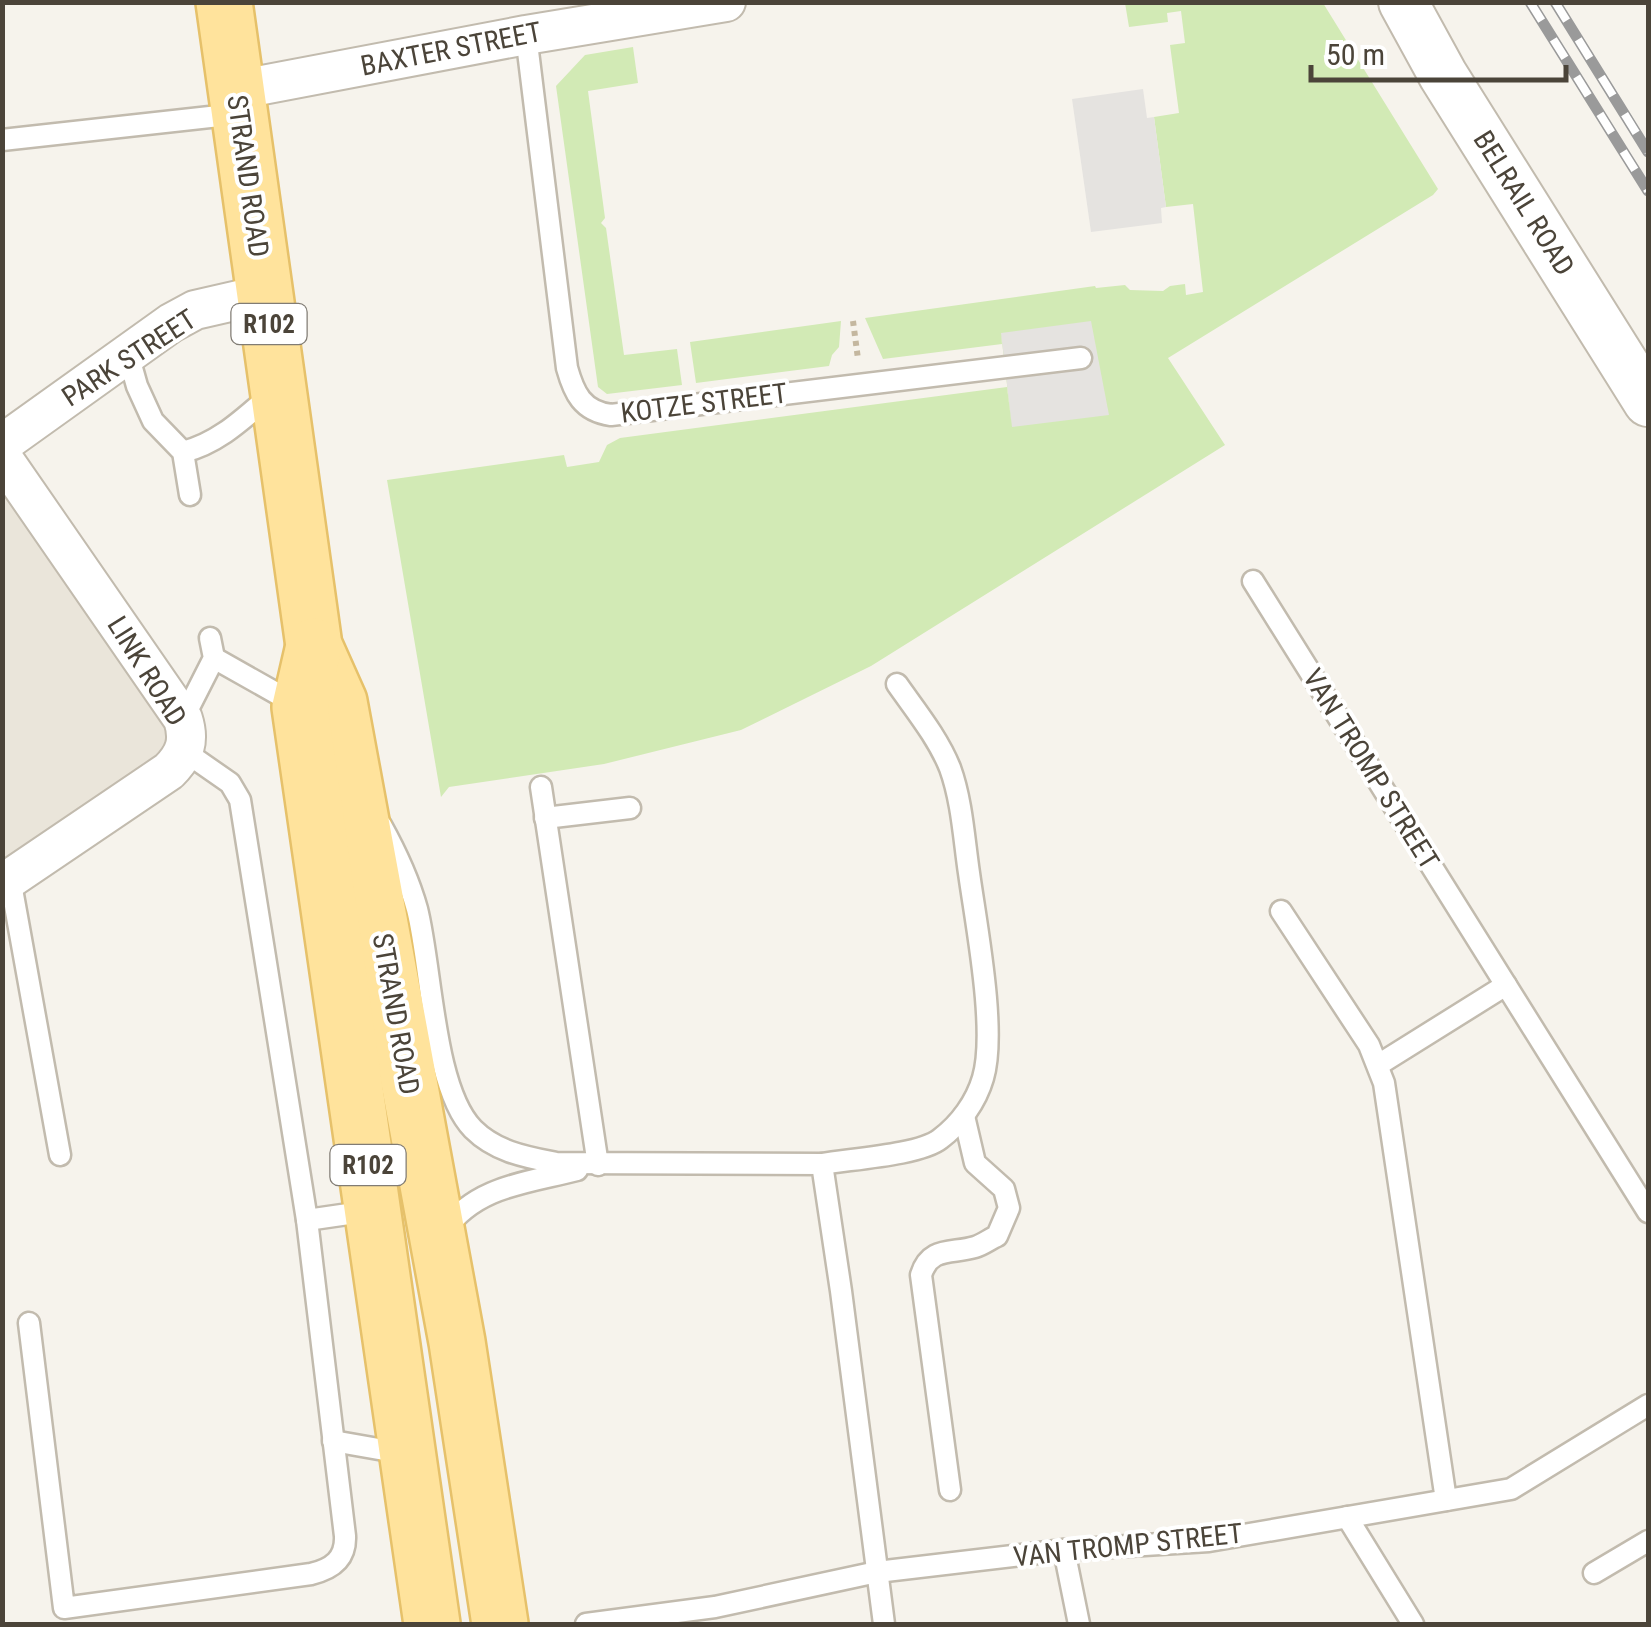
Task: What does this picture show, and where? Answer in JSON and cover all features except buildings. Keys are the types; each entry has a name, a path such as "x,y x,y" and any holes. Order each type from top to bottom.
{"main road":[{"name":"STRAND ROAD","path":"224,2 314,646 339,702 438,1240 500,1624"},
{"name":"STRAND ROAD","path":"314,646 300,707 432,1624"},
{"path":"375,1211 395,1194 397,1163 386,1080 397,1022"}],"street":[{"name":"BAXTER STREET","path":"238,102 526,35 726,2"},
{"name":"BELRAIL ROAD","path":"1402,2 1443,75 1648,402"},
{"name":"PARK STREET","path":"2,444 194,310 265,294"},
{"name":"LINK ROAD","path":"2,457 184,735 169,771 6,881"}],"lane":[{"name":"KOTZE STREET","path":"526,35 567,368 576,393 590,409 611,415 1081,358"},
{"path":"2,140 238,102"},
{"path":"128,354 136,386 153,421 182,452 190,496"},
{"path":"182,452 202,447 220,436 277,388"},
{"name":"VAN TROMP STREET","path":"1254,581 1648,1212"},
{"path":"30,1323 63,1616 311,1574 332,1566 346,1548 307,1220 240,800 230,783 184,735 212,648 300,707"},
{"path":"350,770 397,854 416,906 451,1096 472,1128 516,1156 598,1165 822,1164 929,1147 964,1116 983,1078 987,1055 981,962 950,768 897,684"},
{"path":"541,787 598,1165"},
{"path":"545,818 630,808"},
{"path":"6,881 60,1155"},
{"path":"1281,910 1364,1036 1378,1064 1388,1102 1446,1500"},
{"path":"1378,1064 1506,985"},
{"path":"950,1490 922,1274 930,1258 939,1252 975,1247 997,1236 1009,1208 1004,1189 976,1163 964,1116"},
{"path":"822,1164 884,1624"},
{"path":"438,1240 470,1202 490,1193 598,1165"},
{"path":"307,1220 375,1211"},
{"name":"VAN TROMP STREET","path":"586,1624 715,1607 877,1572 1064,1550 1209,1540 1511,1489 1648,1405"},
{"path":"334,1441 409,1454"},
{"path":"1347,1517 1413,1624"},
{"path":"1594,1573 1648,1542"},
{"path":"1064,1550 1079,1624"}],"path":[{"path":"853,321 860,367"}],"shaded area":[{"path":"1143,89 1147,118 1154,117 1166,207 1161,208 1162,223 1091,232 1072,99"},
{"path":"1091,321 1109,415 1012,427 1001,333"},
{"path":"2,459 184,742 2,885"}],"green space":[{"path":"1125,3 1323,3 1438,189 1168,358 1225,445 871,666 741,730 604,764 449,787 441,797 387,480 564,455 567,467 599,462 607,445 620,438 1007,387 1012,427 1001,333 1002,344 883,359 865,318 1095,286 1125,285 1130,290 1163,291 1185,284 1186,295 1203,292 1193,204 1166,207 1154,117 1179,113 1170,45 1185,43 1181,11 1167,13 1168,22 1129,27"},
{"path":"633,47 638,83 588,91 605,218 601,223 606,228 624,355 677,349 682,385 607,394 598,387 556,86 585,55"},
{"path":"841,321 839,347 829,366 696,383 690,342"}],"railway":[{"path":"1530,2 1648,191"},
{"path":"1555,2 1648,152"}]}
